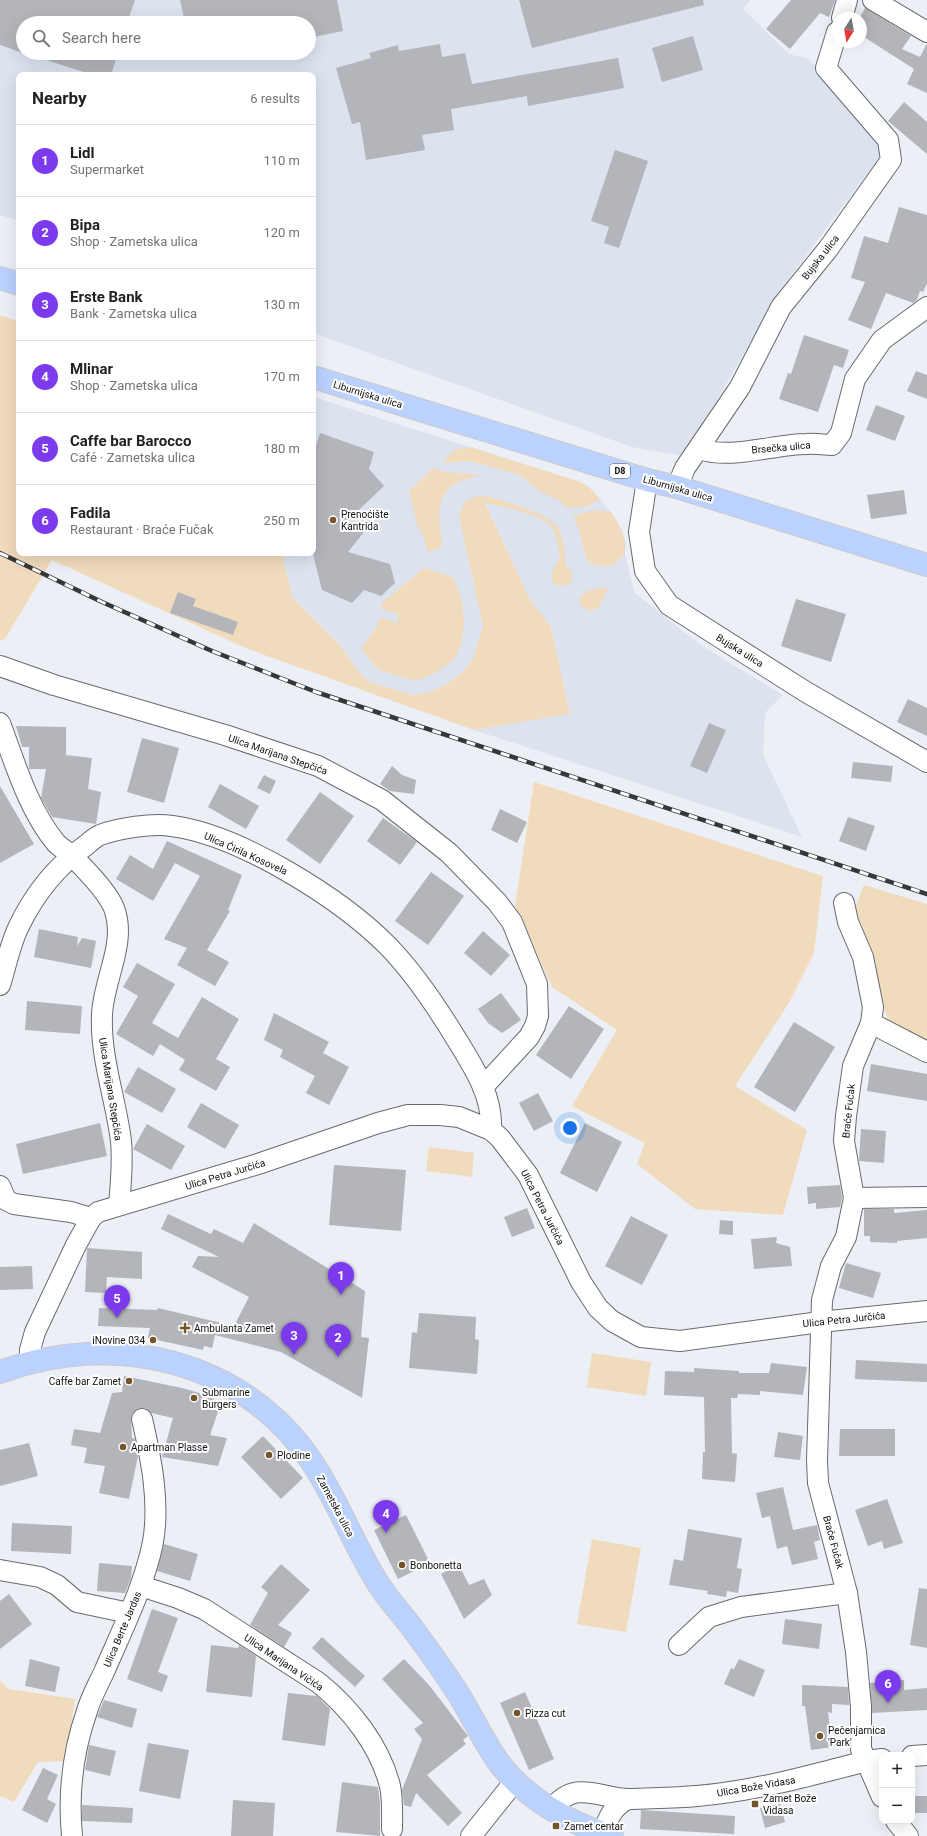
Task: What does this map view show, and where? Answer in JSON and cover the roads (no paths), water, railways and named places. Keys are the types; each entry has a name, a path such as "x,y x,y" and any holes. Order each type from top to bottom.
{"main road":[{"path":"0,278 16,283"},
{"name":"Liburnijska ulica","path":"316,378 647,480 677,487 927,565"},
{"name":"Zametska ulica","path":"0,1372 30,1362 98,1352 146,1357 181,1365 210,1375 238,1390 265,1408 289,1430 313,1463 379,1585 422,1641 458,1695 498,1761 516,1781 552,1809 608,1835"}],"street":[{"path":"844,12 847,0"},
{"path":"873,0 927,32"},
{"name":"Bujska ulica","path":"677,487 685,468 700,449 740,386 781,308 828,249 891,160 888,140 826,68 832,48"},
{"name":"Brsečka ulica","path":"700,449 709,452 716,452 807,444 832,445 841,433 855,379 882,340 927,307"},
{"name":"Bujska ulica","path":"647,480 639,532 645,571 669,605 806,692 927,762"},
{"name":"Ulica Marijana Stepčića","path":"0,666 54,685 225,735 318,766 382,800 449,853 496,902 512,922 537,984 538,1016 535,1026 529,1037 483,1087"},
{"name":"Ulica Marijana Stepčića","path":"0,723 28,796 43,825 57,844 72,856 98,884 115,910 119,931 116,951 105,990 102,1015 102,1037 121,1142 122,1162 119,1205"},
{"name":"Ulica Ćirila Kosovela","path":"0,985 18,927 41,889 72,856 99,836 132,827 171,826 210,835 283,868 344,909 386,944 403,961 440,1012 483,1087 492,1118 491,1130"},
{"name":"Braće Fućak","path":"820,1322 822,1300 831,1266 846,1237 854,1198 844,1141 853,1066 871,1023 873,1006 863,957 848,922 844,903"},
{"path":"871,1023 927,1052"},
{"name":"Ulica Petra Jurčića","path":"91,1218 98,1212 119,1205 258,1164 378,1123 408,1115 440,1115 459,1117 491,1130 512,1152 528,1175 581,1282 598,1308 612,1321 642,1337 680,1341 820,1322 927,1311"},
{"path":"0,1186 6,1200 14,1204 71,1212 91,1218 76,1244 35,1332 30,1350 30,1362"},
{"path":"854,1198 927,1197"},
{"name":"Braće Fučak","path":"820,1322 817,1460 818,1484 847,1593 856,1652 860,1699 861,1749 874,1760 880,1788"},
{"name":"Ulica Berte Jardas","path":"72,1836 70,1795 78,1748 87,1710 141,1586 153,1541 155,1509 150,1452 142,1419"},
{"path":"0,1570 40,1577 57,1585 77,1602 129,1613"},
{"name":"Ulica Marijana Vičića","path":"141,1586 178,1598 204,1609 319,1683 334,1696 365,1734 381,1764 390,1786 392,1829"},
{"path":"679,1645 709,1617 741,1607 847,1593"},
{"path":"915,1756 927,1755"},
{"name":"Ulica Bože Vidasa","path":"552,1809 559,1800 568,1794 579,1792 628,1799 697,1796 764,1786 874,1760"},
{"path":"471,1836 516,1781"},
{"path":"608,1835 613,1810 620,1803 628,1799"},
{"path":"898,1824 908,1836"}],"railway":[{"path":"0,553 102,602 212,651 316,692 927,894"}],"place":[{"name":"Prenoćište Kantrida","path":"333,520"},
{"name":"Lidl","path":"341,1295"},
{"name":"Caffe bar Barocco","path":"117,1318"},
{"name":"Ambulanta Zamet","path":"185,1328"},
{"name":"iNovine 034","path":"153,1340"},
{"name":"Erste Bank","path":"294,1355"},
{"name":"Bipa","path":"338,1357"},
{"name":"Caffe bar Zamet","path":"129,1381"},
{"name":"Submarine Burgers","path":"194,1398"},
{"name":"Apartman Plasse","path":"123,1447"},
{"name":"Plodine","path":"269,1455"},
{"name":"Mlinar","path":"386,1533"},
{"name":"Bonbonetta","path":"402,1565"},
{"name":"Fadila","path":"888,1703"},
{"name":"Pizza cut","path":"517,1713"},
{"name":"Pečenjarnica 'Park'","path":"820,1736"},
{"name":"Zamet Bože Vidasa","path":"755,1804"},
{"name":"Zamet centar","path":"556,1826"}]}
